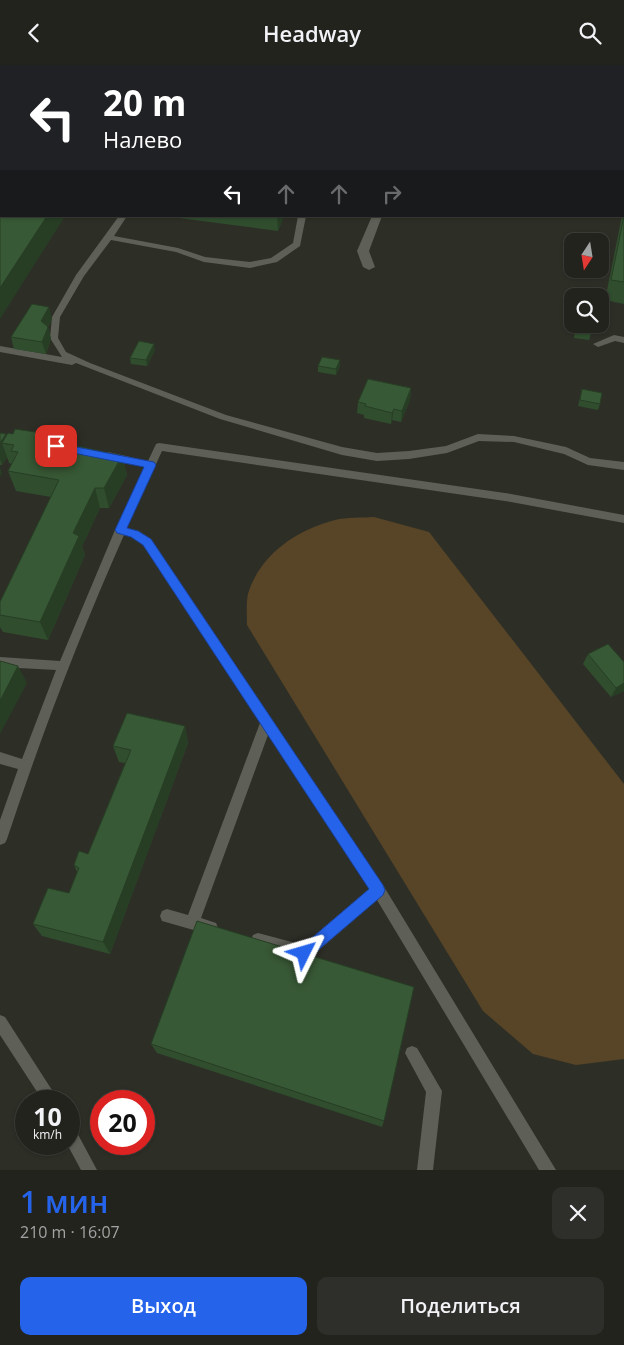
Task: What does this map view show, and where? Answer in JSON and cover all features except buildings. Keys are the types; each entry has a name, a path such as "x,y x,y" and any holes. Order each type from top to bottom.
{"street":[{"path":"369,267 363,251 377,217"}],"lane":[{"path":"122,217 80,275 56,317 54,337 63,354 223,417 342,451 377,457 409,455 447,449 478,437 514,439 566,451 588,461 624,466"},
{"path":"109,237 178,250 204,259 250,265 274,260 297,244 302,217"},
{"path":"598,344 614,338 624,340"},
{"path":"0,349 87,365"},
{"path":"0,839 63,666 120,530 159,447 501,497 624,519"},
{"path":"94,454 151,465"},
{"path":"120,530 134,534 147,542 378,890 548,1170"},
{"path":"0,662 63,666"},
{"path":"192,923 267,722"},
{"path":"0,758 25,766"},
{"path":"248,938 304,953 378,890"},
{"path":"167,916 220,930"},
{"path":"0,1022 45,1090"},
{"path":"412,1053 434,1091 425,1170"},
{"path":"80,1153 89,1170"}],"shaded area":[{"path":"374,517 429,532 624,784 624,1059 576,1065 533,1054 483,1011 247,625 247,598 254,580 261,567 282,546 294,537 321,524 340,519"}],"route":[{"path":"56,446 151,465 120,530 134,534 147,542 378,890 304,953"}]}
